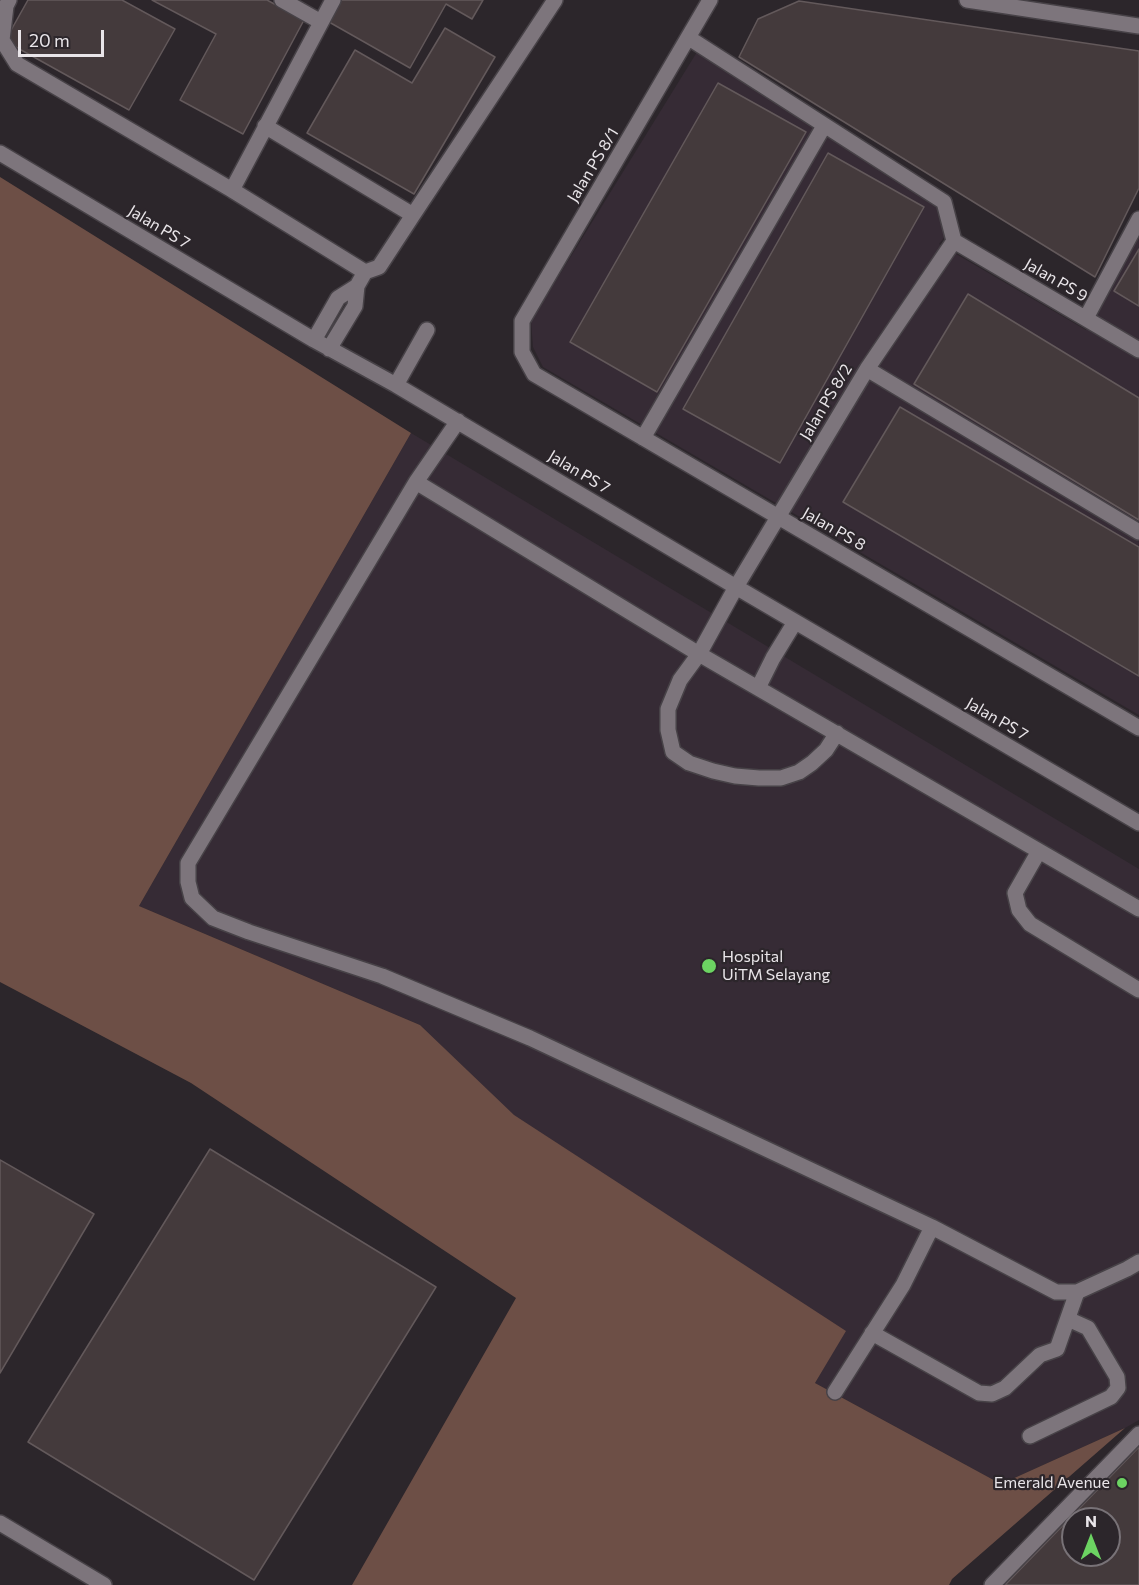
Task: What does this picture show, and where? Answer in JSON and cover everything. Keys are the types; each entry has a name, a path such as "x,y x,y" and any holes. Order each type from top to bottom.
{"street":[{"path":"9,0 6,6 2,40 17,64 232,190 365,272"},
{"path":"282,0 321,22"},
{"path":"232,190 333,0"},
{"path":"330,349 356,306 357,286 365,272 380,267 555,0"},
{"name":"Jalan PS 8/1","path":"522,352 522,321 710,0"},
{"path":"967,0 1027,4 1139,26"},
{"path":"688,38 944,202 954,241"},
{"path":"265,126 412,215"},
{"path":"643,438 824,126"},
{"name":"Jalan PS 7","path":"0,153 314,340 458,421 1139,823"},
{"path":"1086,318 1139,219"},
{"name":"Jalan PS 9","path":"954,241 1139,350"},
{"name":"Jalan PS 8/2","path":"837,733 826,750 799,772 782,778 735,776 689,764 673,752 668,730 668,708 680,680 699,654 736,587 867,369 954,241"},
{"path":"314,340 338,298 357,286"},
{"path":"396,385 427,330"},
{"name":"Jalan PS 8","path":"522,352 534,374 1139,728"},
{"path":"867,369 1139,532"},
{"path":"458,421 416,482 188,863 188,882 192,898 213,918 382,976 530,1038 932,1227 1056,1292 1077,1292 1139,1262"},
{"path":"416,482 699,654 1139,909"},
{"path":"758,688 795,622"},
{"path":"1039,851 1015,892 1019,910 1030,924 1139,990"},
{"path":"835,1392 903,1286 932,1227"},
{"path":"872,1333 979,1393 992,1394 1005,1388 1040,1355 1057,1349 1077,1292"},
{"path":"1030,1436 1111,1397 1118,1388 1117,1377 1088,1328 1068,1319"},
{"path":"992,1585 1139,1434"},
{"path":"0,1523 104,1585"}],"shaded area":[{"path":"697,52 938,208 946,235 939,244 1086,330 1139,232 1139,715 543,367 533,347 531,321"},
{"path":"0,177 411,433 139,906 420,1025 514,1115 846,1331 815,1383 1001,1484 1125,1428 952,1579 949,1585 352,1585 516,1298 191,1083 0,982"},
{"name":"Hospital UiTM Selayang","path":"411,433 1139,869 1139,1420 1001,1484 815,1383 845,1331 513,1115 420,1025 139,906"}],"building":[{"path":"28,0 122,0 175,29 129,110 5,41"},
{"path":"152,0 267,0 304,20 243,134 180,100 216,34"},
{"path":"341,0 483,0 472,19 446,4 410,68 329,22"},
{"path":"799,1 1139,51 1139,188 1095,277 739,57 758,19"},
{"path":"445,28 495,57 414,194 307,133 355,50 412,83"},
{"path":"718,83 806,132 657,392 570,342"},
{"path":"828,153 924,207 780,463 683,409"},
{"path":"1139,249 1139,306 1114,291"},
{"path":"968,294 1139,398 1139,520 914,384"},
{"path":"900,407 1139,547 1139,676 843,502"},
{"path":"210,1149 436,1287 254,1580 28,1442"},
{"path":"0,1160 94,1214 0,1373"},
{"name":"Emerald Avenue","path":"1139,1447 1139,1585 1005,1585 1061,1527 1061,1567 1121,1567 1121,1507 1081,1507"}],"place":[{"name":"Hospital UiTM Selayang","path":"709,966"},
{"name":"Emerald Avenue","path":"1122,1483"}]}
